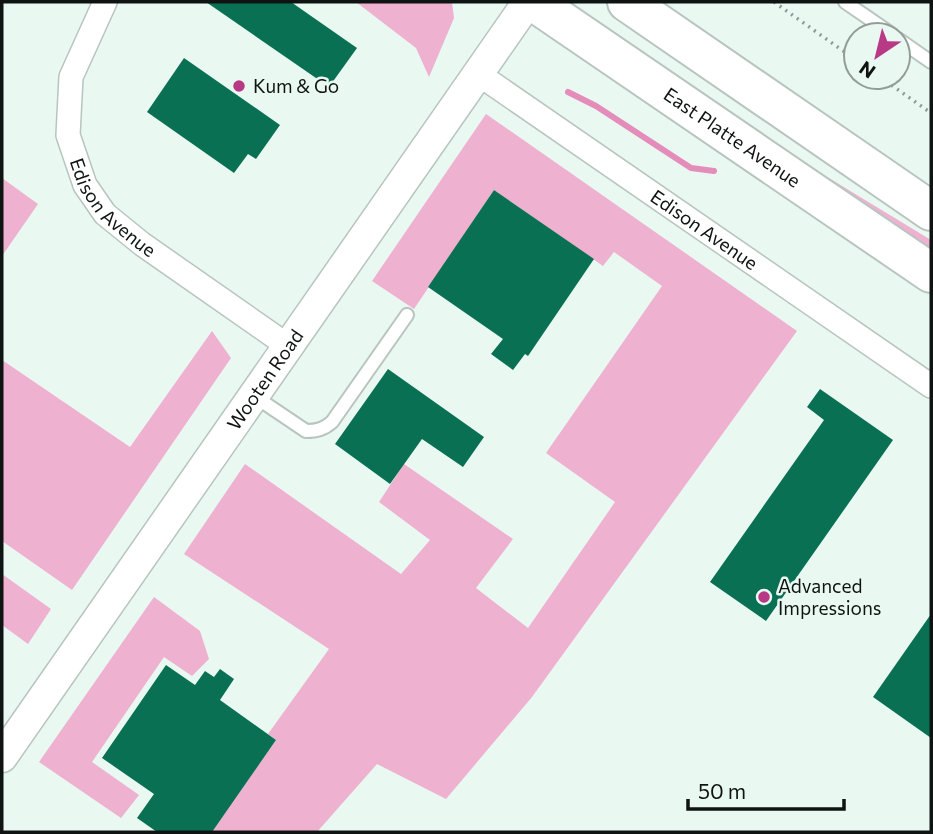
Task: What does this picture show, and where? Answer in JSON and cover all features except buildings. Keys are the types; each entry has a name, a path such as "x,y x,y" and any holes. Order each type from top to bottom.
{"highway":[{"name":"East Platte Avenue","path":"534,2 931,274"},
{"path":"627,2 931,211"}],"street":[{"name":"Edison Avenue","path":"105,2 71,78 68,135 85,185 105,214 142,244 288,346"},
{"name":"Wooten Road","path":"2,757 528,2"},
{"name":"Edison Avenue","path":"477,73 931,386"}],"lane":[{"path":"845,2 873,21"},
{"path":"912,49 931,62"},
{"path":"254,396 299,428 317,431 326,427 407,315"}],"path":[{"path":"774,2 842,50"},
{"path":"900,91 931,113"}],"shaded area":[{"path":"356,2 452,2 454,18 429,77 416,48"},
{"path":"600,23 781,149 931,240 931,261 608,38"},
{"path":"486,114 797,331 532,697 446,799 377,764 317,832 211,832 276,740 268,734 329,649 184,554 245,464 401,574 430,540 379,502 404,464 513,539 476,588 528,628 615,502 546,453 662,286 614,252 603,266 494,190 414,309 372,281"},
{"path":"2,178 38,204 2,256"},
{"path":"212,331 231,358 72,590 2,541 2,360 130,447"},
{"path":"2,574 51,609 28,644 2,625"},
{"path":"154,597 200,631 209,659 192,676 164,657 92,762 139,795 121,818 39,762"}],"waterway":[{"path":"568,92 596,106 691,168 714,171"}],"place":[{"name":"Kum & Go","path":"239,86"},
{"name":"Advanced Impressions","path":"764,597"}]}
